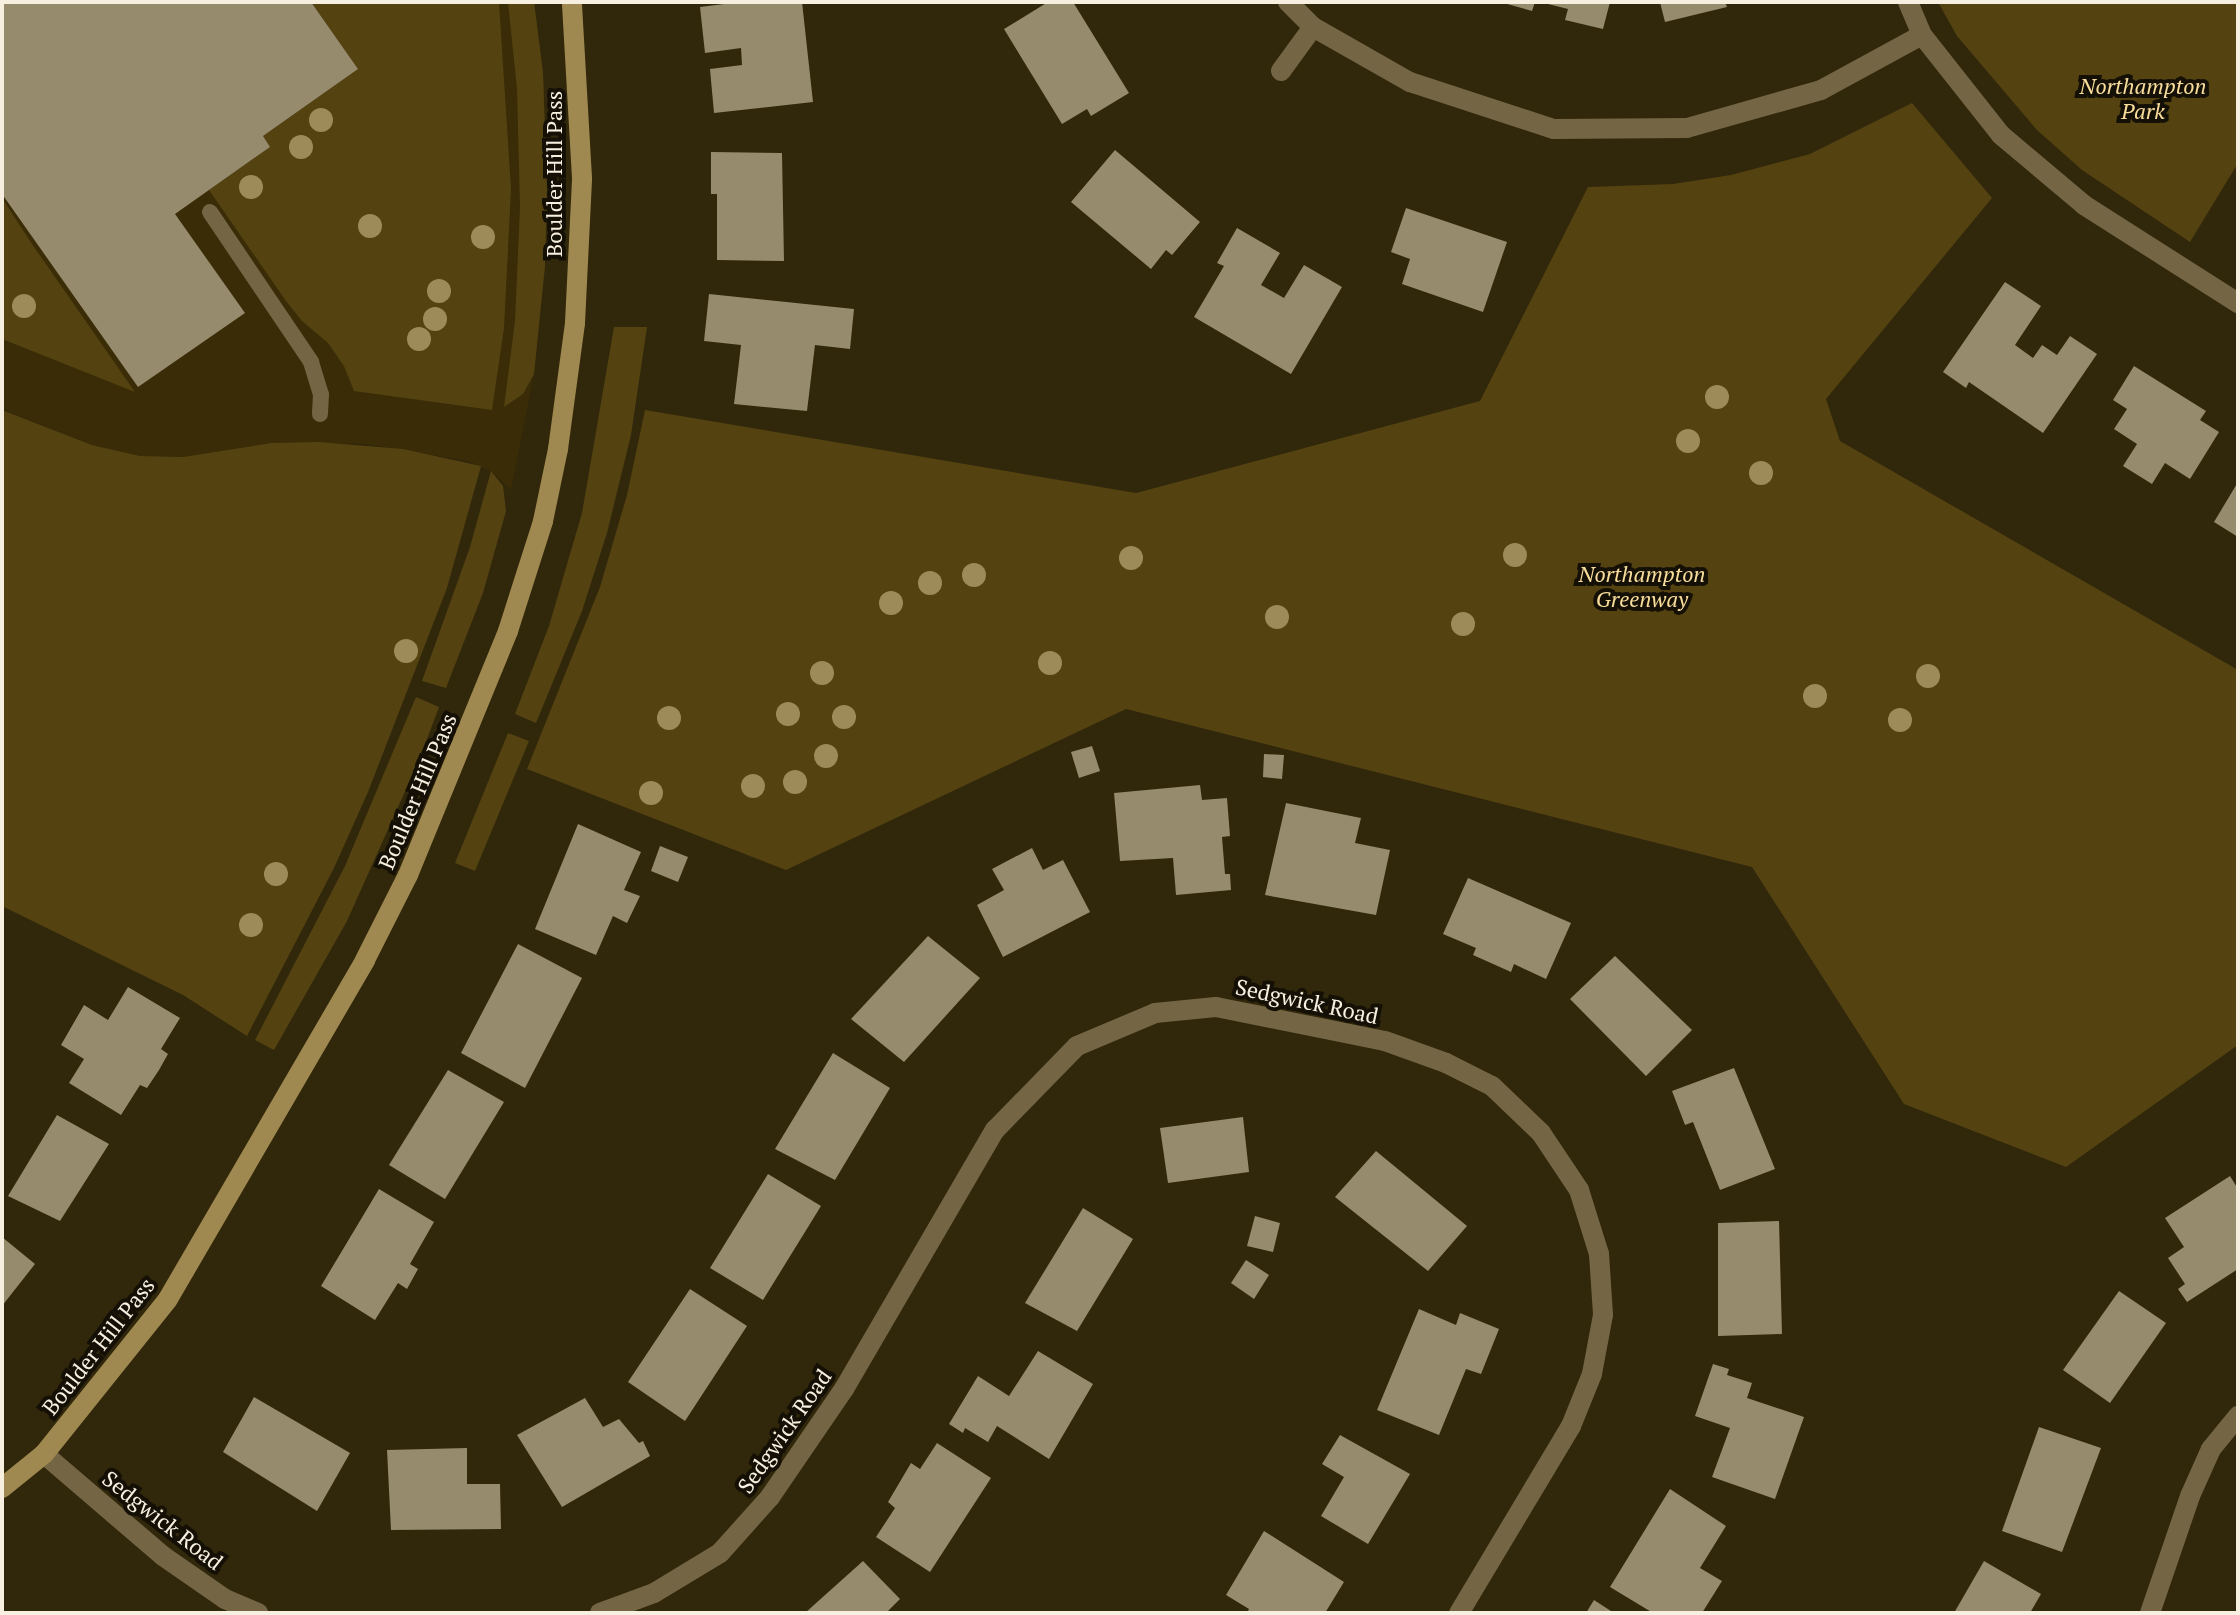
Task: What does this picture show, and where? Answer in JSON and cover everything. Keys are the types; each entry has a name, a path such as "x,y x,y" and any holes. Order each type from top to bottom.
{"street":[{"name":"Boulder Hill Pass","path":"2,1488 44,1454 168,1299 365,960 408,875 508,631 543,521 558,449 575,323 582,178 572,2"},
{"path":"1288,2 1313,27 1410,82 1554,129 1687,128 1821,90 1922,35"},
{"path":"1908,2 1922,35 2001,135 2084,205 2238,303"},
{"path":"1281,71 1313,27"},
{"name":"Sedgwick Road","path":"600,1613 654,1593 720,1553 770,1497 844,1389 995,1130 1077,1046 1155,1013 1216,1007 1385,1041 1446,1063 1492,1086 1541,1133 1579,1190 1599,1254 1603,1315 1592,1374 1571,1426 1459,1613"},
{"path":"2150,1613 2206,1460 2238,1416"},
{"name":"Sedgwick Road","path":"44,1454 163,1556 225,1599 258,1613"}],"lane":[{"path":"210,212 311,362 321,394 320,414"}],"shaded area":[{"path":"2,2 534,2 543,72 547,189 545,266 534,374 511,490 491,471 468,461 366,444 271,443 183,457 140,456 92,445 2,409"}],"green space":[{"path":"311,2 499,2 511,189 504,328 492,410 354,391 344,366 328,343 302,321 286,301 209,190 270,147 263,136 358,69"},
{"path":"508,2 534,2 543,72 547,189 545,266 534,374 523,394 504,407 515,321 520,207 517,89"},
{"name":"Northampton Park","path":"1938,2 2238,2 2238,163 2190,242 2082,170 2037,130 1957,36"},
{"name":"Northampton Greenway","path":"1912,103 1992,198 1826,399 1840,441 2238,670 2238,1045 2066,1167 1904,1104 1752,867 1126,709 786,870 527,769 600,587 627,495 645,410 1136,493 1480,401 1588,187 1673,184 1731,175 1810,154"},
{"path":"2,198 32,244 135,392 2,339"},
{"path":"614,327 647,327 631,435 607,533 582,611 536,723 515,714 549,626 582,513"},
{"path":"2,410 92,445 140,456 183,457 271,443 318,442 403,449 481,466 447,588 368,792 334,868 247,1036 183,995 2,906"},
{"path":"491,471 503,486 506,511 483,593 446,688 422,681 470,547"},
{"path":"416,697 439,707 420,758 347,921 274,1050 255,1040 345,866"},
{"path":"508,733 529,741 475,871 455,863"}],"building":[{"path":"2,2 311,2 358,69 263,136 270,147 175,214 245,313 138,387 2,194"},
{"path":"740,2 802,2 813,102 714,113 710,69 742,65 741,48 705,53 700,7"},
{"path":"1048,2 1073,2 1129,93 1091,116 1087,109 1062,124 1004,29"},
{"path":"1500,2 1535,2 1532,11"},
{"path":"1610,2 1603,29 1565,20 1568,9 1544,3"},
{"path":"1660,2 1725,2 1727,7 1665,22"},
{"path":"1115,150 1200,222 1172,255 1166,250 1151,269 1071,202"},
{"path":"711,152 782,153 784,261 717,260 717,194 711,194"},
{"path":"1406,208 1507,242 1483,312 1402,284 1410,259 1391,252"},
{"path":"1237,228 1280,253 1261,285 1284,298 1304,265 1342,287 1291,374 1194,317 1224,266 1217,263"},
{"path":"2005,282 2041,306 2015,345 2033,358 2042,345 2057,355 2070,336 2097,354 2043,433 1969,382 1966,388 1943,372"},
{"path":"709,294 854,309 850,349 815,345 807,411 734,404 741,345 704,341"},
{"path":"2134,366 2206,411 2200,420 2219,432 2190,479 2165,463 2152,484 2123,466 2137,444 2114,429 2127,409 2113,400"},
{"path":"2238,482 2238,537 2214,522"},
{"path":"1092,746 1100,771 1079,778 1071,752"},
{"path":"1264,754 1284,755 1282,779 1263,777"},
{"path":"1200,785 1202,800 1227,798 1230,836 1222,837 1225,874 1230,874 1231,890 1176,895 1173,858 1120,861 1114,793"},
{"path":"1286,803 1361,818 1355,843 1390,850 1376,915 1265,895"},
{"path":"578,824 641,852 624,890 640,896 627,923 613,916 596,955 535,929"},
{"path":"660,846 688,857 678,882 651,871"},
{"path":"1032,848 1043,870 1063,860 1090,912 1003,957 977,905 1004,890 992,869"},
{"path":"1468,878 1571,923 1546,979 1514,964 1511,972 1473,955 1476,948 1443,934"},
{"path":"928,936 980,978 904,1062 851,1019"},
{"path":"518,944 582,978 525,1088 461,1053"},
{"path":"1615,956 1692,1030 1646,1076 1570,999"},
{"path":"128,987 180,1018 161,1049 168,1054 159,1070 147,1088 140,1085 121,1115 69,1083 84,1059 61,1045 84,1005 108,1020"},
{"path":"833,1053 890,1088 835,1180 775,1149"},
{"path":"1734,1068 1775,1169 1720,1190 1693,1122 1685,1125 1672,1091"},
{"path":"448,1070 504,1102 445,1199 389,1165"},
{"path":"57,1115 109,1144 60,1221 8,1196"},
{"path":"1243,1117 1249,1172 1168,1183 1160,1128"},
{"path":"1376,1151 1467,1226 1428,1271 1335,1197"},
{"path":"768,1174 821,1206 763,1300 710,1268"},
{"path":"2230,1176 2238,1189 2238,1269 2187,1302 2178,1289 2185,1284 2168,1258 2184,1247 2165,1218"},
{"path":"379,1189 434,1222 410,1264 418,1269 407,1289 398,1283 375,1320 321,1286"},
{"path":"1083,1208 1133,1239 1077,1331 1025,1303"},
{"path":"1255,1216 1280,1223 1273,1252 1247,1246"},
{"path":"1779,1221 1782,1334 1718,1336 1718,1223"},
{"path":"2,1237 35,1264 2,1306"},
{"path":"1246,1260 1269,1275 1254,1299 1231,1283"},
{"path":"690,1289 747,1326 685,1421 628,1382"},
{"path":"2119,1291 2166,1323 2110,1403 2063,1370"},
{"path":"1419,1309 1456,1325 1460,1313 1499,1329 1481,1374 1466,1369 1439,1435 1377,1410"},
{"path":"1038,1351 1093,1384 1049,1459 997,1426 988,1442 965,1428 963,1433 949,1424 978,1376 1009,1396"},
{"path":"1713,1364 1729,1369 1727,1375 1752,1383 1747,1398 1804,1417 1775,1499 1712,1477 1730,1428 1695,1416"},
{"path":"254,1397 350,1453 317,1511 223,1452"},
{"path":"585,1398 603,1427 619,1419 639,1443 643,1441 650,1456 562,1507 517,1435"},
{"path":"2039,1427 2101,1448 2062,1552 2002,1531"},
{"path":"1340,1435 1410,1474 1368,1544 1321,1516 1344,1477 1322,1464"},
{"path":"937,1443 991,1478 930,1572 876,1537 895,1508 888,1502 911,1463 920,1469"},
{"path":"467,1448 467,1484 500,1484 501,1529 391,1530 387,1450"},
{"path":"1670,1489 1726,1526 1700,1568 1722,1581 1702,1613 1653,1613 1610,1587"},
{"path":"1264,1531 1344,1582 1325,1613 1247,1613 1249,1609 1226,1595"},
{"path":"863,1561 900,1599 886,1613 805,1613"},
{"path":"1984,1561 2041,1594 2030,1613 1954,1613"},
{"path":"1594,1600 1614,1613 1586,1613"}]}
